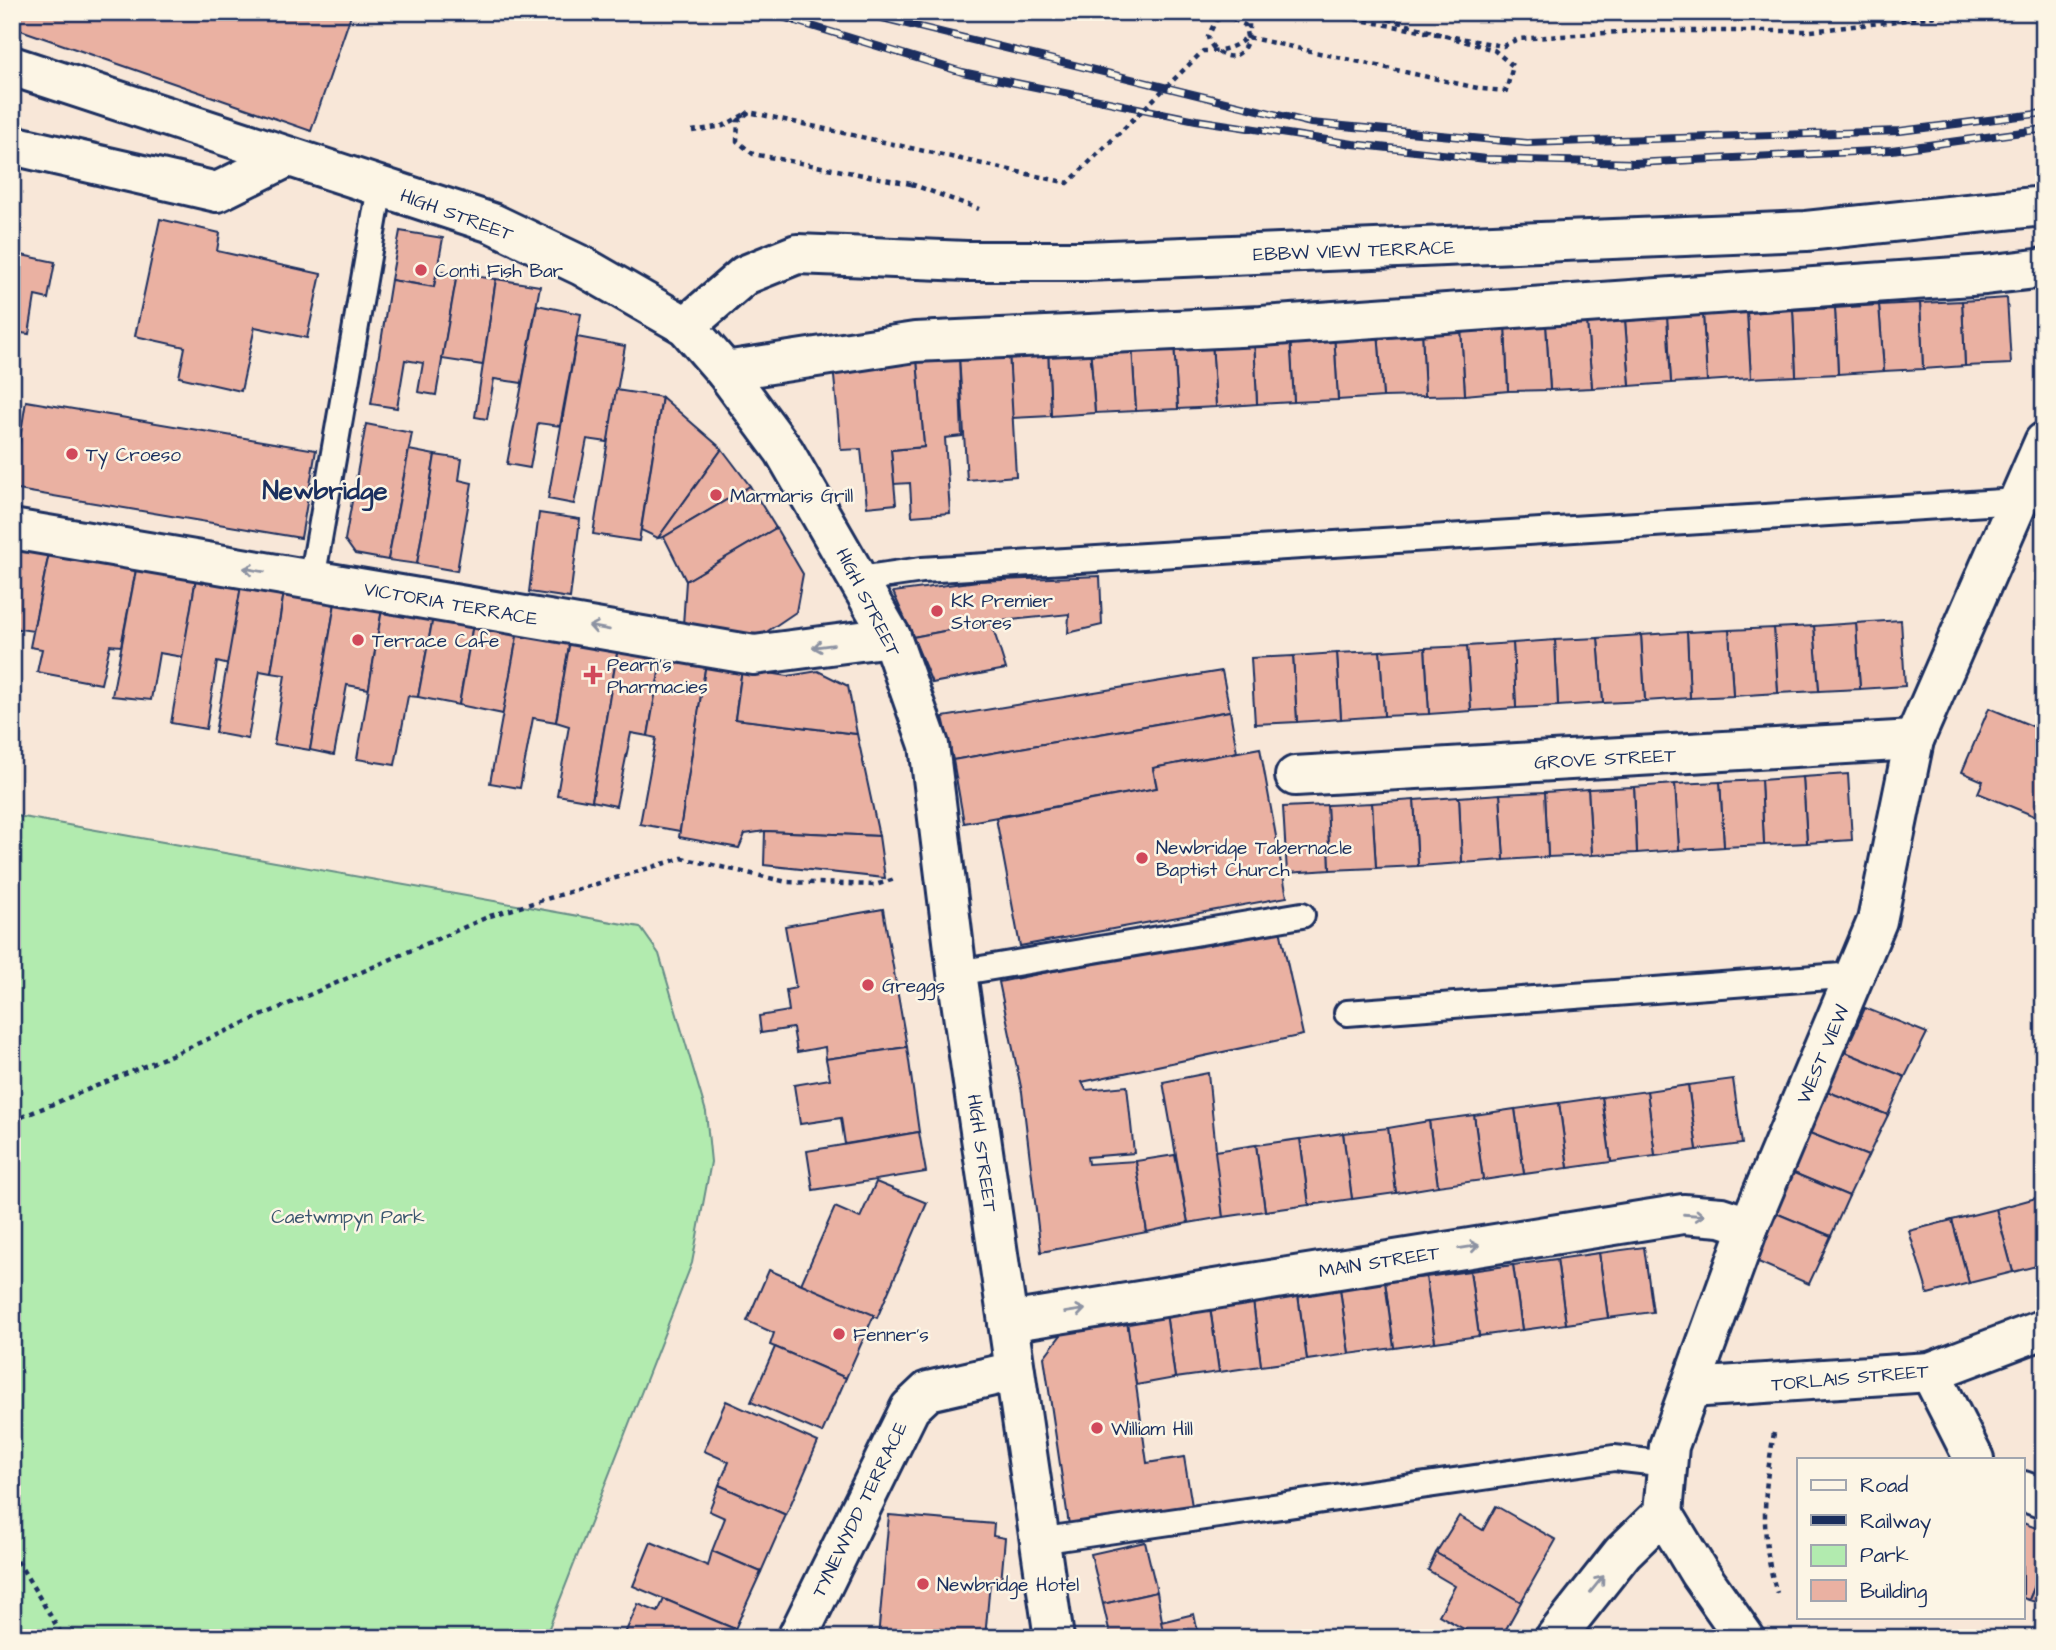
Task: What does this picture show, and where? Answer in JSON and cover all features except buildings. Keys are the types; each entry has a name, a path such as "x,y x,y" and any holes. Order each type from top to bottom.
{"street":[{"name":"HIGH STREET","path":"12,66 492,223 582,267 686,326 725,370 784,451 891,637 929,745 957,973 1054,1638"},
{"path":"12,145 217,192 288,157"},
{"name":"EBBW VIEW TERRACE","path":"686,326 745,275 797,254 967,261 1114,260 1806,232 2044,206"},
{"path":"725,370 915,342 1261,326 1958,277 2044,268"},
{"name":"WEST VIEW","path":"1663,1513 1669,1446 1749,1226 1877,921 1914,740 2044,442"},
{"name":"VICTORIA TERRACE","path":"12,529 754,655 891,637"},
{"name":"GROVE STREET","path":"1295,776 1914,740"},
{"name":"MAIN STREET","path":"1008,1322 1683,1214 1721,1217 1749,1226"},
{"name":"TORLAIS STREET","path":"1690,1388 1930,1372 2044,1329"},
{"name":"TYNEWYDD TERRACE","path":"797,1638 910,1408 928,1391 1015,1371"},
{"path":"1930,1372 1973,1458"},
{"path":"2024,1491 2044,1499"},
{"path":"1555,1638 1623,1552 1663,1513 1698,1571 1745,1638"}],"lane":[{"path":"312,580 380,187"},
{"path":"860,579 922,570 2018,501"},
{"path":"957,973 1302,915"},
{"path":"1347,1013 1855,975"},
{"path":"1038,1541 1614,1458 1668,1464"}],"path":[{"path":"1247,37 1245,25 1228,17 1216,20 1208,37 1218,54 1237,54 1246,45 1249,12"},
{"path":"1316,12 1503,46 1518,39 1634,31 1811,31 1973,12"},
{"path":"692,131 723,126 749,112 1068,184 1203,51 1228,49 1247,37 1482,89 1506,91 1513,66 1494,50 1364,12"},
{"path":"749,112 738,121 737,141 753,154 911,184"},
{"path":"12,1121 490,916 681,858 787,882 838,884 876,885 943,866"},
{"path":"1779,1598 1767,1559 1763,1493 1776,1423 1806,1382"},
{"path":"12,1552 64,1638"}],"green space":[{"name":"Caetwmpyn Park","path":"12,815 640,927 659,954 706,1112 711,1162 692,1263 545,1638 12,1638"}],"railway":[{"path":"766,12 962,72 1196,120 1353,144 1486,159 1634,163 1892,150 2044,129"},
{"path":"858,12 1311,123 1527,143 1900,131 2044,113"}],"place":[{"name":"Conti Fish Bar","path":"421,270"},
{"name":"Ty Croeso","path":"72,454"},
{"name":"Marmaris Grill","path":"716,495"},
{"name":"KK Premier Stores","path":"937,611"},
{"name":"Terrace Cafe","path":"358,640"},
{"name":"Pearn's Pharmacies","path":"593,675"},
{"name":"Newbridge Tabernacle Baptist Church","path":"1142,858"},
{"name":"Greggs","path":"868,985"},
{"name":"Fenner's","path":"839,1334"},
{"name":"William Hill","path":"1097,1428"},
{"name":"Newbridge Hotel","path":"923,1584"}],"district":[{"name":"Newbridge","path":"325,490"}]}
